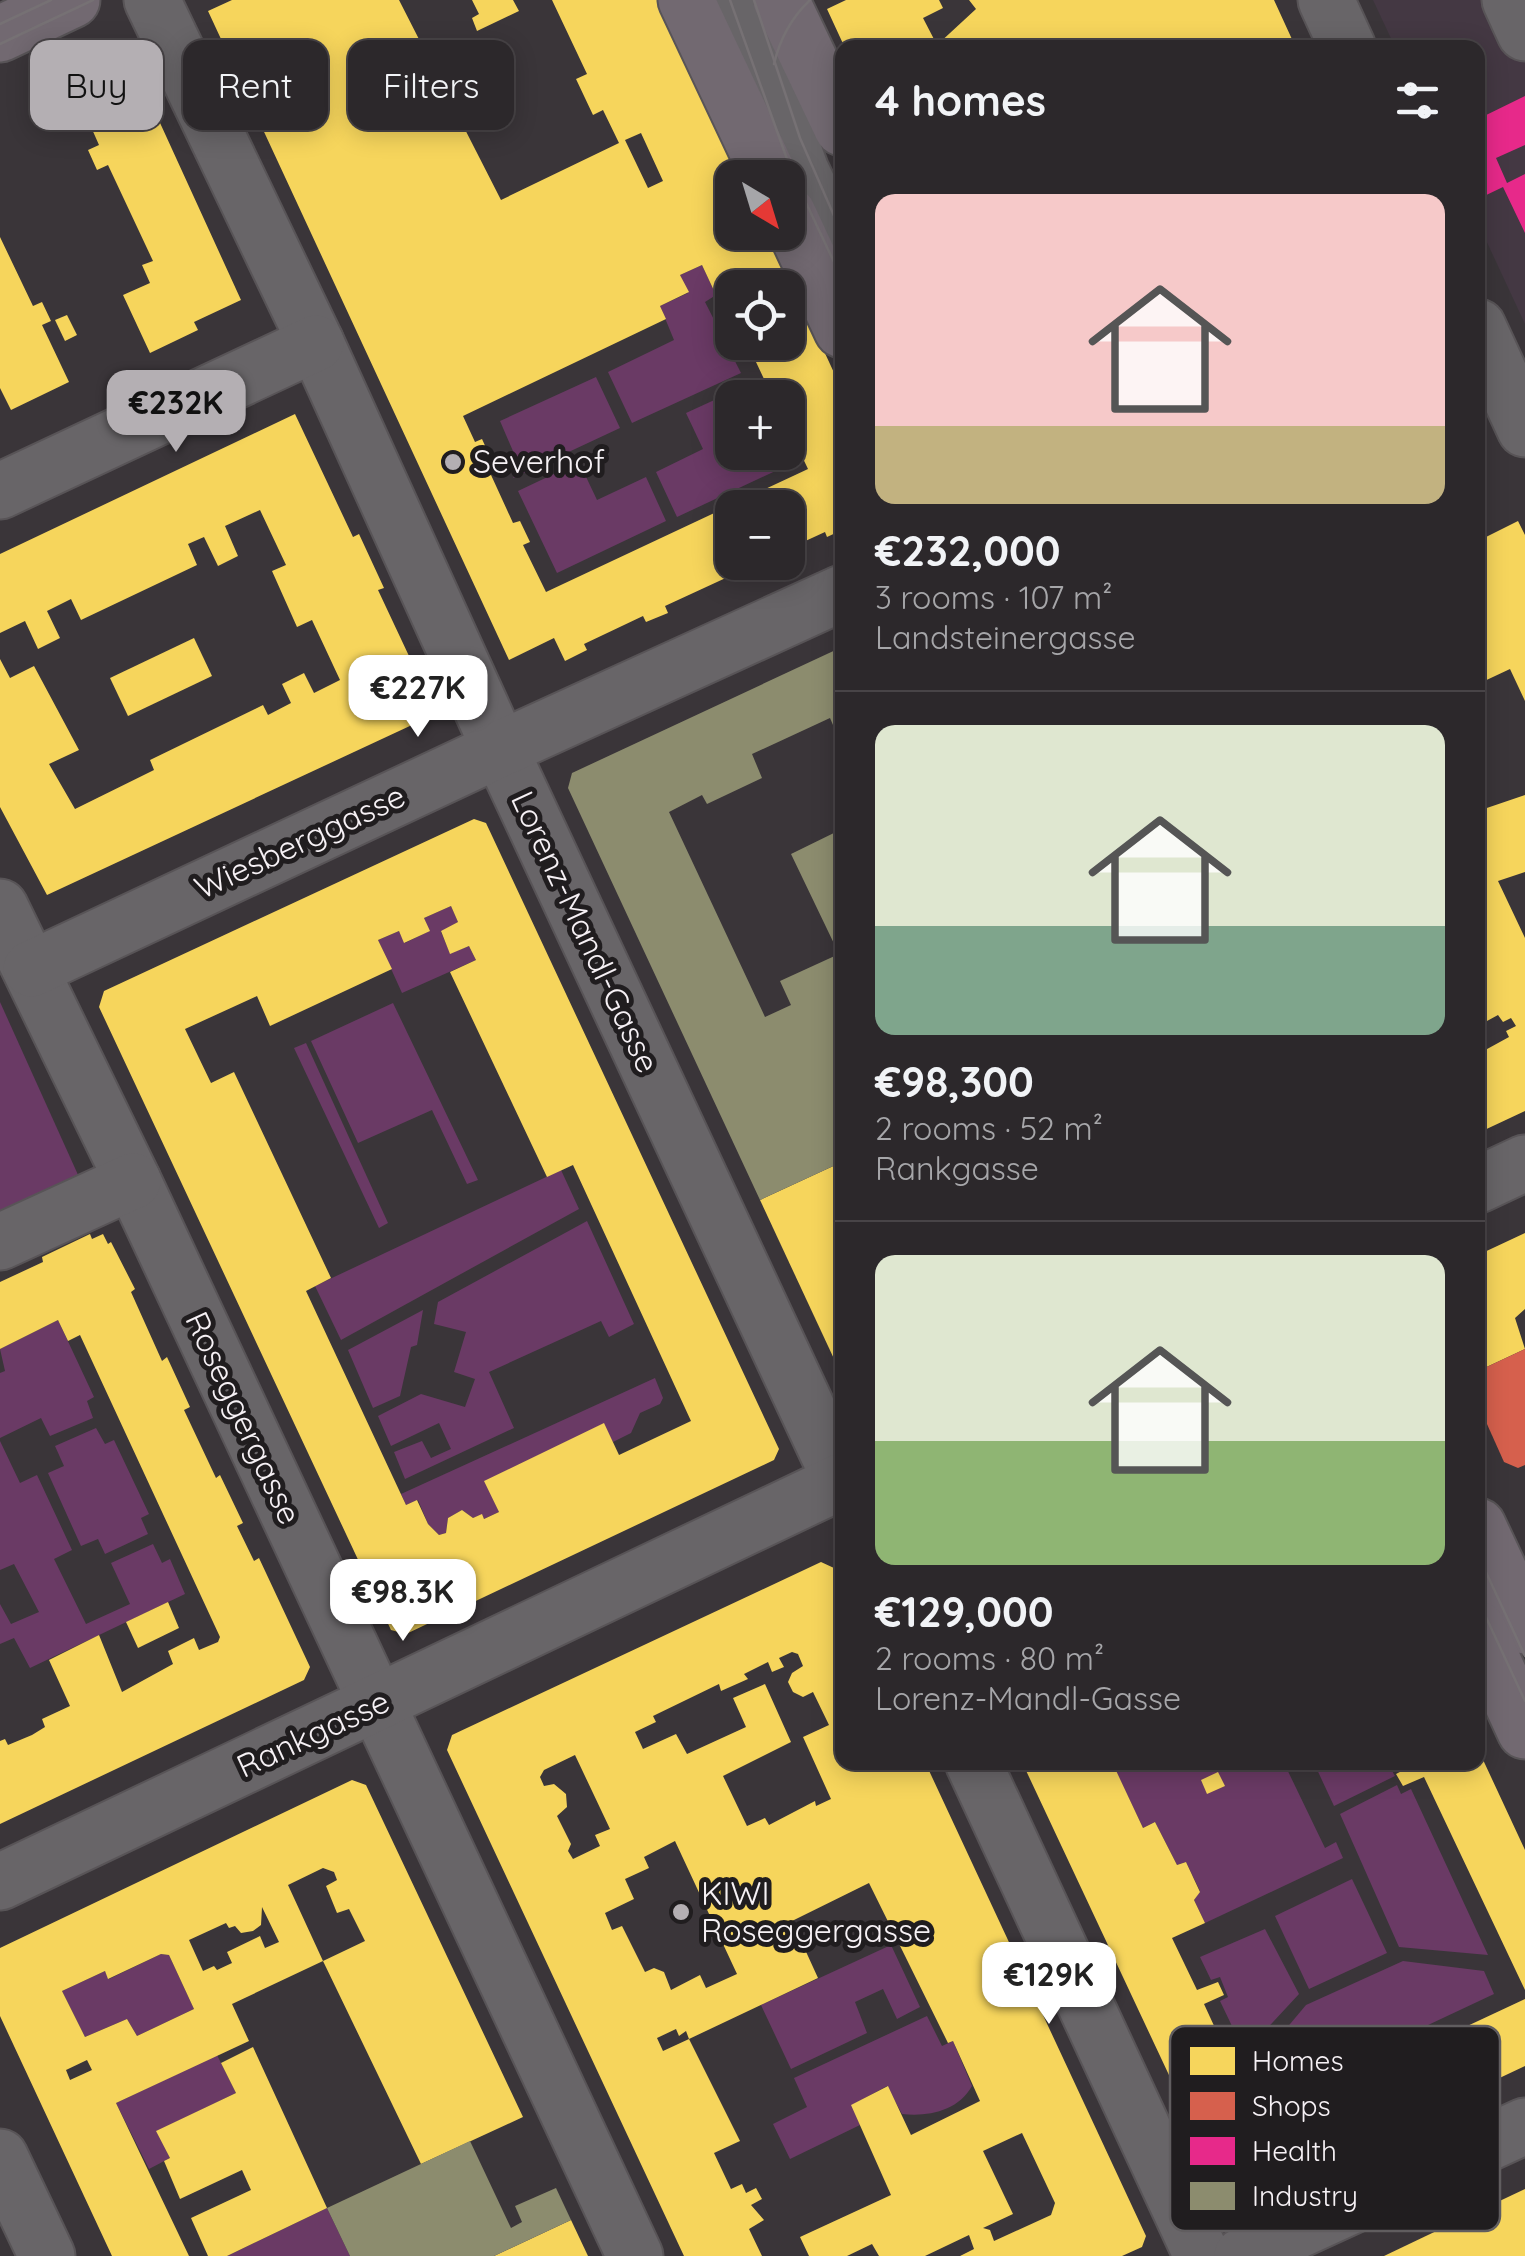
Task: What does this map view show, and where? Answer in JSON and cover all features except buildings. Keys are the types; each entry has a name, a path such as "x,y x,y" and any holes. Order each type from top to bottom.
{"main road":[{"path":"0,34 72,0"},
{"path":"686,0 762,160"},
{"path":"794,7 835,110"},
{"path":"805,250 835,315"},
{"path":"1485,1541 1525,1626"},
{"path":"1485,1644 1525,1731"}],"street":[{"name":"Lorenz-Mandl-Gasse","path":"152,0 316,343 835,1467"},
{"path":"740,0 802,171 835,241"},
{"path":"1326,0 1344,40"},
{"path":"1510,0 1525,33"},
{"path":"771,82 776,52 794,7"},
{"path":"1485,341 1525,429"},
{"path":"0,491 316,343"},
{"name":"Wiesberggasse","path":"31,969 500,748 835,596"},
{"name":"Roseggergasse","path":"0,907 133,1181 635,2256"},
{"path":"1485,1182 1525,1162"},
{"path":"0,1242 133,1181"},
{"name":"Rankgasse","path":"0,1882 835,1485"},
{"path":"977,1770 1170,2187"},
{"path":"1500,2137 1525,2126"},
{"path":"0,2157 47,2256"},
{"path":"1190,2231 1202,2256"},
{"path":"1242,2256 1296,2231"}],"shaded area":[{"path":"1373,0 1525,0 1525,324 1485,238 1485,40 1392,40"},
{"path":"702,265 715,293 705,302 715,322 715,360 734,360 741,373 715,380 715,385 632,423 608,372 674,340 660,306 688,293 680,275"},
{"path":"596,377 620,428 513,478 519,465 500,421"},
{"path":"715,400 715,470 778,470 735,490 715,490 715,499 677,517 656,472 703,449 686,413"},
{"path":"579,462 597,500 646,477 666,521 557,573 518,491"},
{"path":"451,906 458,922 441,932 450,953 469,946 476,960 402,993 378,940 399,931 405,943 429,931 424,918"},
{"path":"0,1002 79,1177 0,1215"},
{"path":"393,1003 478,1180 467,1184 432,1110 358,1143 311,1041"},
{"path":"306,1043 388,1223 379,1228 294,1048"},
{"path":"561,1170 579,1209 341,1340 315,1286"},
{"path":"587,1221 634,1324 609,1337 601,1321 489,1372 514,1428 405,1479 394,1452 422,1441 431,1458 451,1449 439,1423 391,1446 378,1416 421,1394 465,1407 475,1379 454,1372 466,1332 434,1324 438,1302"},
{"path":"423,1310 417,1345 411,1347 400,1396 373,1408 348,1350"},
{"path":"58,1320 94,1397 87,1401 93,1418 50,1436 41,1418 0,1438 0,1373 5,1371 0,1349"},
{"path":"655,1378 663,1398 660,1404 640,1413 631,1433 613,1442 603,1424 485,1481 499,1512 484,1519 482,1515 473,1518 462,1510 448,1518 446,1533 439,1535 428,1524 418,1500 406,1505 401,1494"},
{"path":"96,1428 105,1444 114,1440 149,1514 141,1518 148,1534 105,1554 98,1539 81,1546 48,1473 64,1466 55,1446"},
{"path":"0,1441 20,1483 37,1475 72,1550 54,1559 86,1624 130,1604 111,1563 153,1544 162,1563 170,1559 185,1594 30,1668 14,1638 0,1644 0,1604 11,1624 39,1612 14,1564 0,1570"},
{"path":"1115,1770 1287,1770 1325,1848 1336,1842 1343,1858 1205,1923 1194,1900 1200,1891 1186,1862 1177,1865 1155,1822 1143,1828"},
{"path":"1317,1770 1395,1770 1395,1776 1334,1806"},
{"path":"1397,1785 1401,1794 1411,1789 1488,1955 1399,1947 1340,1814"},
{"path":"1352,1879 1387,1953 1309,1989 1275,1916"},
{"path":"1265,1929 1299,1994 1269,2026 1232,2026 1220,2001 1228,1997 1220,1977 1211,1980 1200,1957"},
{"path":"891,1945 920,2007 897,2019 883,1989 855,2002 867,2033 791,2069 761,2005"},
{"path":"161,1954 169,1955 194,2009 137,2036 127,2019 85,2037 62,1991 105,1971 109,1979"},
{"path":"1403,1961 1484,1971 1494,1994 1426,2026 1288,2026 1306,2005"},
{"path":"927,2016 942,2046 953,2041 972,2086 966,2095 942,2110 902,2114 887,2086 852,2105 860,2125 790,2159 773,2124 807,2107 794,2078"},
{"path":"217,2055 236,2093 157,2131 170,2158 149,2169 116,2103"},
{"path":"327,2208 350,2256 227,2256"}],"tram line":[{"path":"0,24 51,0"},
{"path":"0,44 93,0"},
{"path":"730,0 792,173 835,264"},
{"path":"754,0 800,138 835,218"},
{"path":"774,64 787,29 810,0"},
{"path":"1485,1570 1525,1656"},
{"path":"1485,1615 1525,1701"}],"place":[{"name":"Severhof","path":"453,462"},
{"name":"KIWI Roseggergasse","path":"681,1912"}]}
